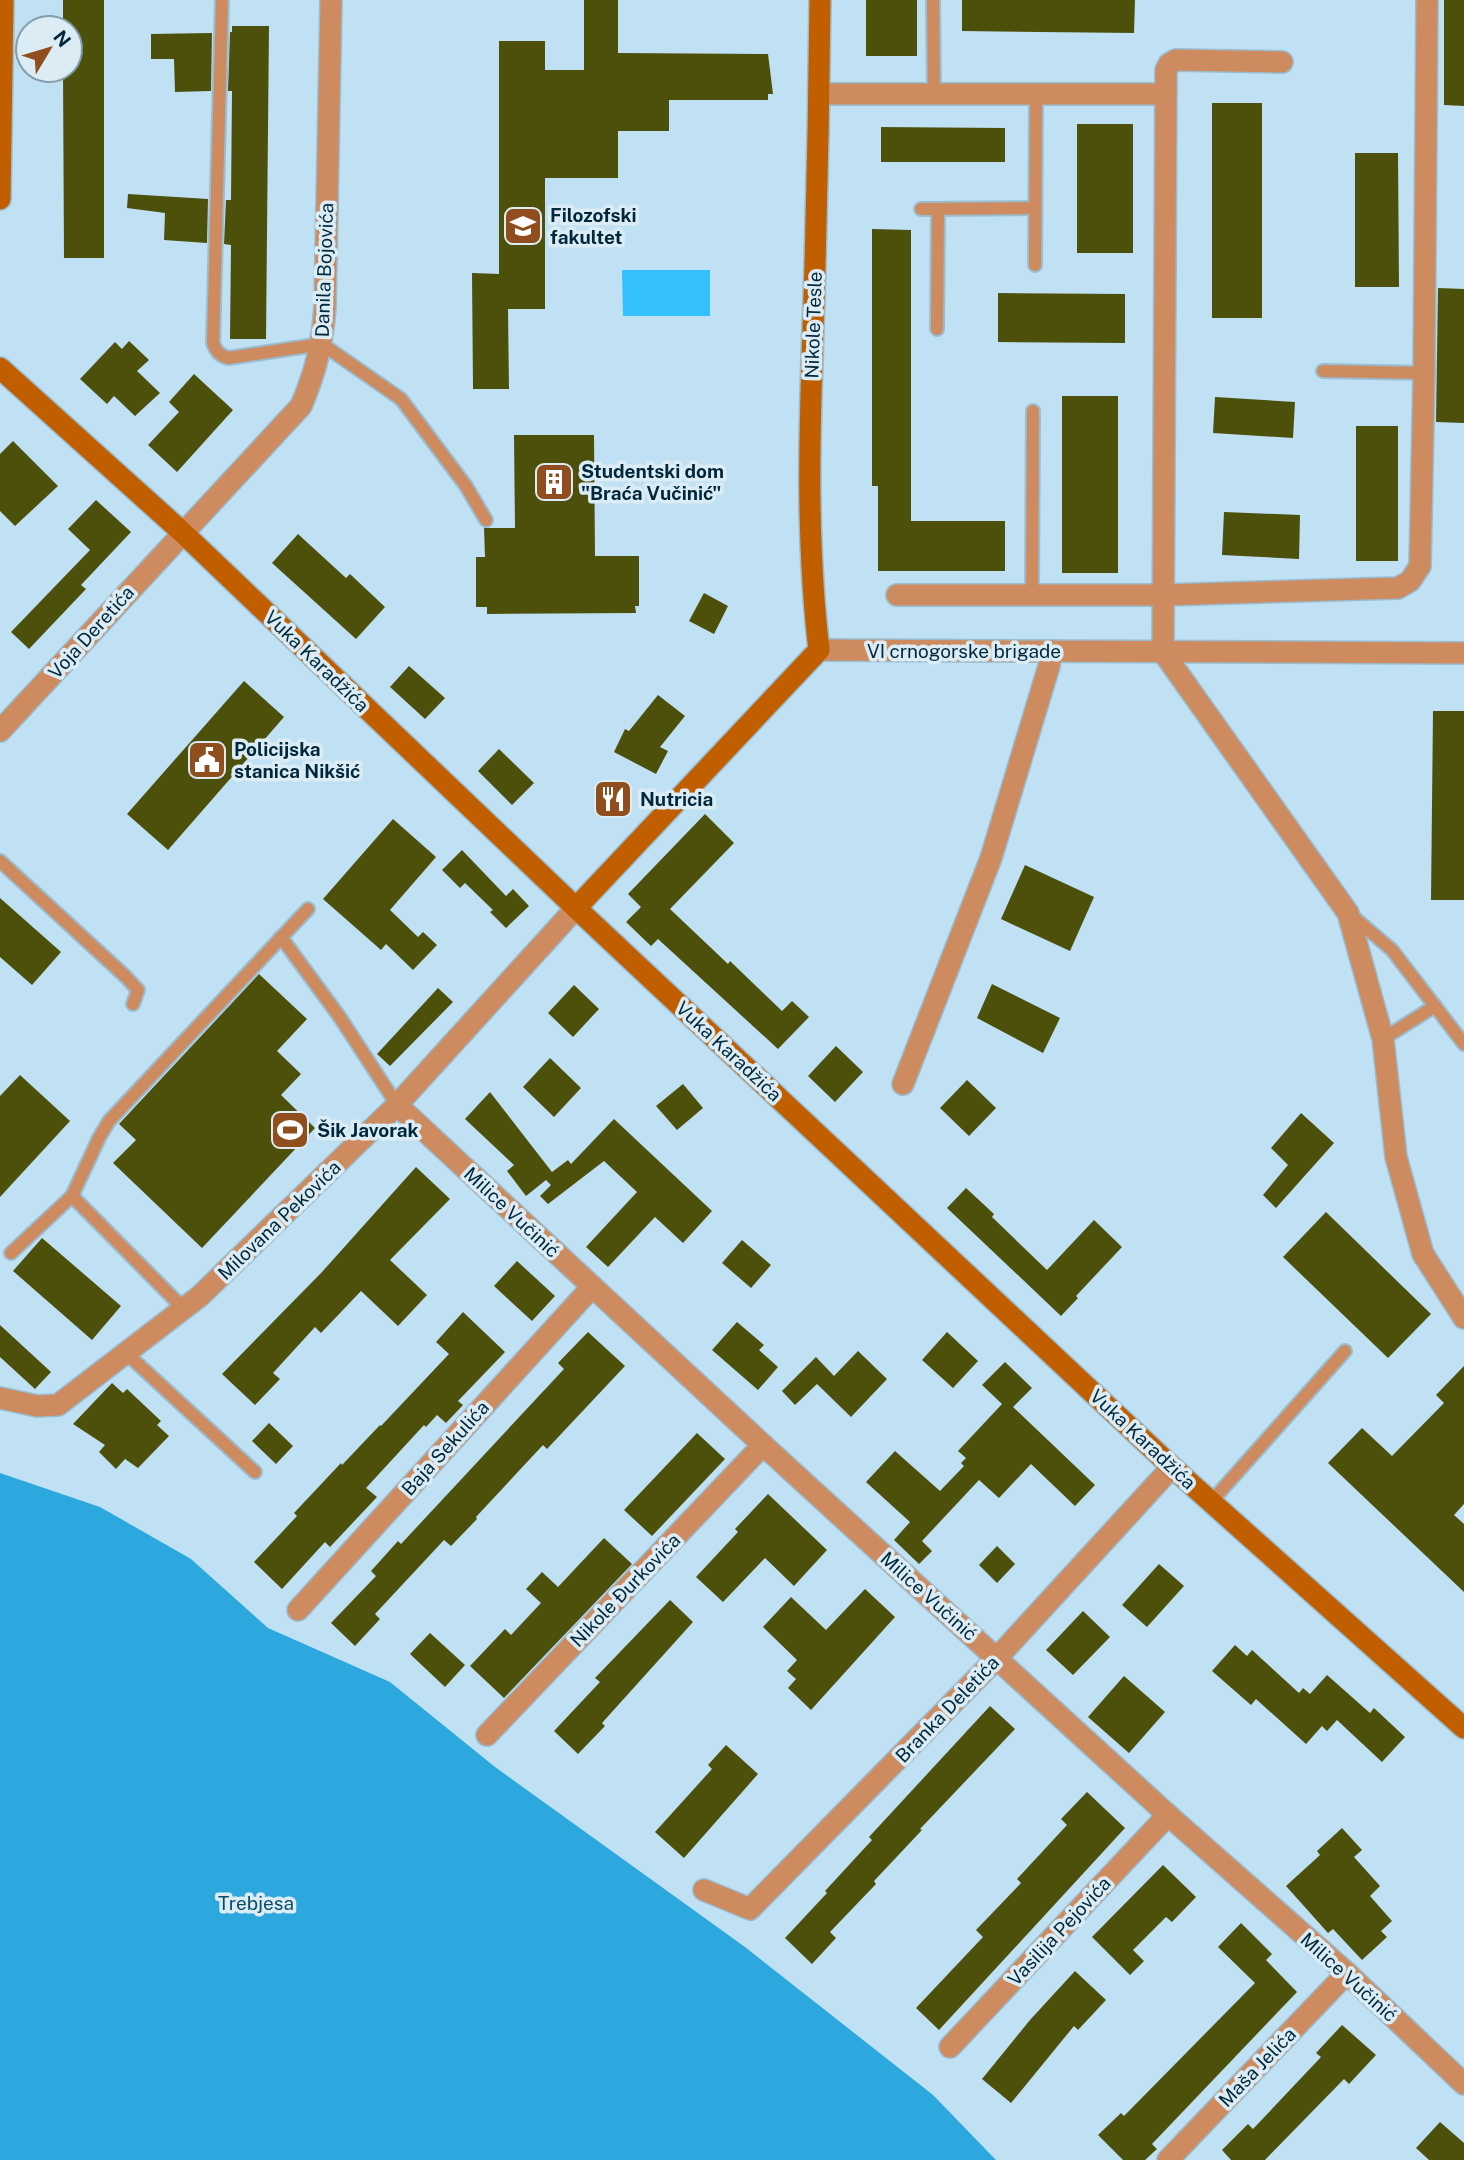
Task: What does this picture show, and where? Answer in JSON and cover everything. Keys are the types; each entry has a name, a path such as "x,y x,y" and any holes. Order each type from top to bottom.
{"street":[{"path":"0,199 3,0"},
{"name":"Danila Bojovića","path":"182,532 301,406 314,376 322,344 324,307 331,0"},
{"name":"Nikole Tesle","path":"819,650 813,596 808,467 820,94 820,0"},
{"path":"897,595 1163,595 1398,588 1410,582 1420,566 1427,0"},
{"path":"1282,62 1176,60 1169,64 1166,70 1163,652 1348,913 1383,1038 1396,1157 1423,1254 1464,1318"},
{"path":"820,94 1166,94"},
{"name":"Vuka Karadžića","path":"0,368 182,532 576,908 1172,1467 1464,1728"},
{"name":"Voja Deretića","path":"0,731 182,532"},
{"path":"576,908 819,650"},
{"name":"VI crnogorske brigade","path":"819,650 1464,653"},
{"path":"904,1084 990,858 1049,666 1051,651"},
{"name":"Milovana Pekovića","path":"0,1398 37,1406 58,1405 184,1309 397,1105 576,908"},
{"name":"Milice Vučinić","path":"397,1105 763,1445 1168,1815 1346,1973 1464,2084"},
{"name":"Baja Sekulića","path":"298,1610 592,1287"},
{"name":"Nikole Đurkovića","path":"487,1735 763,1445"},
{"name":"Branka Deletića","path":"704,1890 750,1909 997,1658 1172,1467"},
{"name":"Vasilija Pejovića","path":"950,2047 1168,1815"},
{"name":"Maša Jelića","path":"1168,2160 1346,1973"}],"lane":[{"path":"222,0 213,343 221,355 228,358 322,344 401,399 466,486 486,520"},
{"path":"933,0 934,94"},
{"path":"1035,93 1035,265"},
{"path":"921,209 1035,208"},
{"path":"937,329 938,209"},
{"path":"1323,371 1424,373"},
{"path":"1032,595 1033,411"},
{"path":"0,861 126,977 138,990 133,1004"},
{"path":"11,1253 72,1196 99,1138 110,1121 308,909"},
{"path":"1348,913 1392,950 1464,1044"},
{"path":"281,937 339,1016 397,1105"},
{"path":"1383,1038 1435,1006"},
{"path":"72,1196 184,1309"},
{"path":"1211,1502 1345,1350"},
{"path":"126,1353 255,1472"}],"shaded area":[{"path":"622,270 710,270 710,316 623,316"}],"green space":[{"name":"Trebjesa","path":"0,1473 100,1507 191,1559 268,1628 390,1682 495,1767 745,1947 933,2095 996,2160 0,2160"}],"building":[{"path":"63,0 104,0 104,258 64,258 63,84 84,84 84,14 63,14"},
{"name":"Filozofski fakultet","path":"584,0 618,0 618,53 768,54 773,94 768,94 768,100 669,100 669,131 618,131 618,178 545,178 545,309 508,309 509,389 473,389 472,273 499,274 499,41 545,41 545,70 584,70"},
{"path":"866,0 917,0 917,56 866,56"},
{"path":"962,0 1135,0 1134,33 962,31"},
{"path":"1444,0 1464,0 1464,106 1444,105"},
{"path":"232,26 269,26 266,339 230,339 231,245 224,244 226,200 231,200 232,91 228,91"},
{"path":"212,33 211,91 175,92 174,59 151,59 151,34"},
{"path":"1212,103 1262,103 1262,318 1212,318"},
{"path":"1077,124 1133,124 1133,253 1077,253"},
{"path":"881,127 1005,128 1005,162 881,162"},
{"path":"1355,153 1398,153 1399,287 1355,287"},
{"path":"128,194 208,199 207,243 164,240 165,213 127,208"},
{"path":"872,229 911,230 911,521 1005,521 1005,571 878,571 878,486 872,486"},
{"path":"1438,288 1464,289 1464,423 1436,422"},
{"path":"998,293 1125,294 1125,343 998,342"},
{"path":"129,341 149,360 137,371 160,393 135,416 114,396 107,404 80,379 115,342 122,349"},
{"path":"194,374 233,410 177,472 148,445 179,412 169,402"},
{"path":"1062,396 1118,396 1118,573 1062,573"},
{"path":"1215,397 1295,402 1293,438 1213,433"},
{"path":"1356,426 1398,426 1398,561 1356,561"},
{"name":"Studentski dom \"Braća Vučinić\"","path":"514,435 594,435 595,556 639,556 639,606 635,606 636,613 487,614 487,607 476,607 476,557 485,557 484,528 515,528"},
{"path":"13,441 58,486 15,526 0,511 0,454"},
{"path":"96,500 131,532 81,585 86,589 29,649 11,632 90,550 68,529"},
{"path":"1224,512 1300,515 1299,559 1222,555"},
{"path":"298,534 346,578 350,574 385,607 356,639 272,563"},
{"path":"704,593 728,606 714,634 689,621"},
{"path":"409,666 445,698 425,719 390,687"},
{"path":"244,681 284,717 168,850 127,814"},
{"path":"658,695 685,716 660,747 668,751 656,774 614,752 625,729 629,731"},
{"path":"1433,711 1464,711 1464,900 1431,900"},
{"path":"499,749 534,783 512,805 478,771"},
{"path":"705,814 734,843 670,909 782,1011 792,1001 809,1017 778,1049 658,939 651,946 626,922 641,907 628,894"},
{"path":"393,819 436,857 390,910 418,937 423,932 437,945 413,970 386,944 381,950 323,899"},
{"path":"462,850 506,896 513,889 529,906 506,928 490,912 493,910 465,883 460,888 442,870"},
{"path":"1025,865 1094,897 1070,951 1001,919"},
{"path":"0,898 61,952 32,985 0,957"},
{"path":"259,974 307,1019 277,1051 301,1074 281,1095 315,1128 202,1248 113,1163 136,1140 119,1124"},
{"path":"992,984 1060,1018 1043,1053 977,1018"},
{"path":"574,985 599,1009 573,1037 548,1013"},
{"path":"438,988 453,1002 390,1066 377,1054"},
{"path":"836,1046 863,1072 835,1102 808,1076"},
{"path":"550,1058 581,1088 554,1117 523,1087"},
{"path":"20,1075 70,1121 0,1197 0,1096"},
{"path":"967,1080 996,1108 969,1136 940,1108"},
{"path":"683,1084 703,1108 677,1130 656,1106"},
{"path":"490,1092 552,1172 568,1160 571,1164 614,1119 712,1211 683,1243 655,1217 608,1267 586,1247 637,1192 604,1161 548,1204 540,1196 551,1185 546,1180 526,1196 507,1171 514,1165 465,1119"},
{"path":"1301,1113 1334,1143 1276,1208 1263,1195 1288,1165 1271,1148"},
{"path":"416,1167 450,1199 390,1260 427,1295 398,1326 361,1291 321,1333 315,1327 273,1373 280,1379 255,1405 222,1374 322,1272"},
{"path":"966,1188 1047,1270 1094,1220 1122,1247 1061,1316 947,1208"},
{"path":"1326,1212 1431,1314 1388,1358 1283,1257"},
{"path":"42,1238 121,1306 92,1340 13,1271"},
{"path":"742,1240 771,1265 751,1288 722,1263"},
{"path":"517,1261 555,1296 532,1321 494,1286"},
{"path":"463,1312 505,1352 458,1401 463,1405 446,1423 437,1415 426,1427 424,1425 366,1488 377,1497 330,1547 325,1542 282,1589 254,1562 297,1516 294,1513 449,1354 436,1342"},
{"path":"737,1322 764,1345 759,1350 778,1367 758,1390 712,1350"},
{"path":"0,1325 51,1372 35,1389 0,1357"},
{"path":"588,1332 625,1366 547,1449 543,1445 451,1546 444,1540 375,1614 380,1619 355,1646 331,1623 376,1576 371,1571 398,1541 401,1544 564,1369 558,1363"},
{"path":"947,1332 978,1361 953,1388 922,1360"},
{"path":"858,1351 887,1379 851,1417 817,1384 795,1405 782,1391 816,1357 834,1376"},
{"path":"1005,1362 1032,1388 1013,1407 1095,1485 1075,1506 1031,1464 999,1498 979,1480 922,1541 932,1551 919,1564 894,1540 910,1522 866,1482 895,1451 940,1491 964,1466 961,1463 966,1458 958,1451 1002,1404 982,1385"},
{"path":"1464,1366 1464,1504 1454,1515 1464,1524 1464,1592 1328,1463 1362,1428 1392,1456 1444,1403 1436,1395"},
{"path":"112,1383 123,1393 127,1389 161,1421 157,1425 169,1436 138,1468 125,1459 116,1469 99,1452 105,1445 73,1424"},
{"path":"269,1423 293,1446 276,1464 252,1441"},
{"path":"697,1433 725,1459 652,1536 624,1510"},
{"path":"768,1494 827,1550 794,1586 765,1558 723,1602 696,1577 738,1532 735,1529"},
{"path":"604,1538 632,1564 504,1698 470,1666 505,1629 511,1635 541,1603 526,1589 542,1572 558,1587"},
{"path":"997,1546 1015,1564 997,1583 979,1565"},
{"path":"1159,1564 1184,1586 1147,1627 1122,1605"},
{"path":"865,1589 895,1617 811,1710 788,1688 796,1679 787,1671 797,1660 763,1627 791,1597 826,1630"},
{"path":"670,1600 693,1622 602,1723 605,1726 578,1754 554,1731 600,1682 595,1678"},
{"path":"1083,1611 1110,1637 1073,1675 1046,1650"},
{"path":"430,1633 465,1665 445,1687 410,1654"},
{"path":"1235,1645 1247,1656 1252,1650 1299,1693 1303,1688 1310,1694 1327,1675 1370,1713 1374,1708 1405,1737 1382,1762 1337,1720 1327,1731 1322,1726 1306,1744 1256,1699 1251,1705 1212,1671"},
{"path":"1124,1676 1165,1712 1129,1753 1088,1717"},
{"path":"990,1706 1015,1729 874,1881 876,1884 830,1932 836,1938 812,1964 785,1938 872,1840 869,1837"},
{"path":"726,1745 758,1774 684,1858 655,1832 712,1769 708,1765"},
{"path":"1087,1792 1125,1828 939,2030 916,2008 983,1937 976,1930 1021,1883 1017,1879 1067,1825 1061,1819"},
{"path":"1342,1828 1362,1850 1354,1857 1380,1886 1370,1896 1392,1921 1381,1931 1387,1937 1362,1960 1333,1929 1328,1933 1286,1886 1320,1855 1317,1851"},
{"path":"1163,1865 1196,1897 1172,1922 1166,1917 1133,1950 1144,1961 1130,1975 1092,1937"},
{"path":"1241,1923 1272,1954 1266,1960 1297,1992 1152,2144 1157,2149 1145,2160 1123,2160 1098,2135 1121,2113 1124,2116 1255,1983 1218,1947"},
{"path":"1075,1971 1106,2000 1078,2030 1074,2026 1011,2103 982,2079 1030,2020"},
{"path":"1342,2025 1376,2055 1349,2084 1344,2079 1265,2160 1231,2160 1222,2150 1248,2124 1253,2129 1321,2057 1316,2053"},
{"path":"1440,2122 1464,2143 1464,2160 1429,2160 1416,2148"}],"place":[{"name":"Filozofski fakultet","path":"523,226"},
{"name":"Studentski dom \"Braća Vučinić\"","path":"554,482"},
{"name":"Policijska stanica Nikšić","path":"207,760"},
{"name":"Nutricia","path":"613,799"},
{"name":"Šik Javorak","path":"290,1130"}]}
